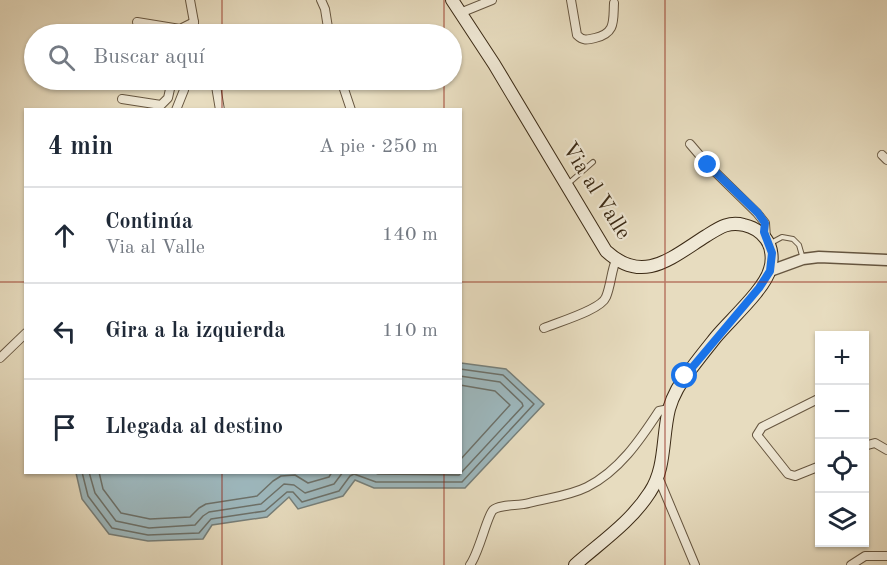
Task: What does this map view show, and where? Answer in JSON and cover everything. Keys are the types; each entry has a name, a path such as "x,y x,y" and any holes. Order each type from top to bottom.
{"main road":[{"name":"Via al Valle","path":"452,0 494,64 606,251 616,260 630,267 644,269 660,264 721,226 733,223 752,227 768,242"},
{"path":"575,565 639,509 659,479 669,409 685,376 759,288 770,271 772,253 768,242"}],"street":[{"path":"190,0 194,22 191,24"},
{"path":"321,0 327,24"},
{"path":"460,13 492,0"},
{"path":"571,0 577,35 581,39 588,40 607,35 610,31 614,3"},
{"path":"137,22 145,24"},
{"path":"122,99 161,105 168,98 170,90"},
{"path":"177,108 183,90"},
{"path":"217,90 220,108"},
{"path":"344,90 350,108"},
{"path":"690,144 708,165 758,213 765,223 764,232 768,242"},
{"path":"770,271 803,259 819,256 887,260"},
{"path":"544,328 603,302 607,296 610,274 616,260"},
{"path":"0,358 24,335"},
{"path":"815,400 762,427 757,435 788,474 795,476 815,468"},
{"path":"470,565 480,547 490,513 494,509 502,506 517,506 587,487 621,462 635,447 659,411 669,409"},
{"path":"869,445 875,443 887,450"},
{"path":"659,479 695,565"},
{"path":"852,565 865,556 887,556"}],"lane":[{"path":"566,185 593,162"},
{"path":"768,242 777,238 793,239 799,245 803,259"}],"water":[{"path":"462,363 506,369 544,404 465,488 374,488 355,480 343,496 298,509 289,497 267,517 212,525 203,539 148,541 109,534 82,499 76,474 462,474"}],"route":[{"path":"685,376 759,288 770,271 772,253 764,232 765,223 758,213 708,165"}]}
